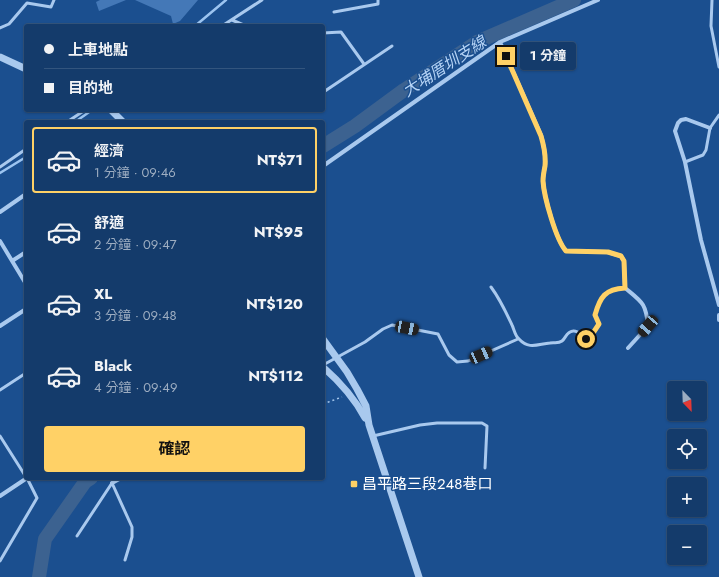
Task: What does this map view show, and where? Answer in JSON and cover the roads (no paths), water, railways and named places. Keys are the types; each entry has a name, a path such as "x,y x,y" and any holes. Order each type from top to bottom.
{"street":[{"path":"325,165 500,42 598,0"},
{"path":"500,42 543,141 545,156 543,182 550,212 562,246 566,251 608,252 621,256 624,261 625,288 643,302 646,310 648,326 628,348"},
{"path":"0,57 24,68"},
{"path":"113,112 121,120"},
{"path":"710,128 686,119 681,120 678,123 676,130 685,162 700,240 719,302"},
{"path":"0,212 24,195"},
{"path":"0,241 24,281"},
{"path":"12,261 24,253"},
{"path":"0,326 24,310"},
{"path":"719,315 719,320"},
{"path":"325,342 347,372 357,389 366,406 369,425"},
{"path":"325,368 338,380 359,405 369,425 419,577"},
{"path":"0,496 24,480"},
{"path":"112,483 117,480"}],"lane":[{"path":"0,28 9,24 27,3 51,7 54,0"},
{"path":"225,24 262,0"},
{"path":"334,12 378,4 378,0"},
{"path":"712,0 712,26 719,67"},
{"path":"232,20 241,24"},
{"path":"325,33 341,32 364,64"},
{"path":"325,91 392,46"},
{"path":"70,120 82,112"},
{"path":"685,162 703,155 706,150 710,128 719,115"},
{"path":"0,167 24,150"},
{"path":"491,287 500,299 518,339 528,346 541,346 550,343 559,343 563,341 568,333 573,331 576,331 586,339 589,339 599,324 595,315 599,301 605,294 616,288 625,288"},
{"path":"325,365 392,325 438,334 449,355 457,362 468,361 518,339"},
{"path":"0,390 24,374"},
{"path":"373,436 420,425 437,423 482,423 487,426 485,468"},
{"path":"0,436 24,473"},
{"path":"0,561 37,498 28,480"},
{"path":"77,536 112,483"},
{"path":"112,483 132,527 132,537 125,560"}],"waterway":[{"path":"197,24 226,0"},
{"name":"大埔厝圳支線","path":"325,145 355,126 404,90 477,42 574,0"},
{"path":"78,120 89,112"},
{"path":"0,173 24,158"},
{"name":"大埔厝圳支線","path":"39,577 45,539 85,482 88,480"}],"place":[{"name":"昌平路三段248巷口","path":"354,484"}]}
